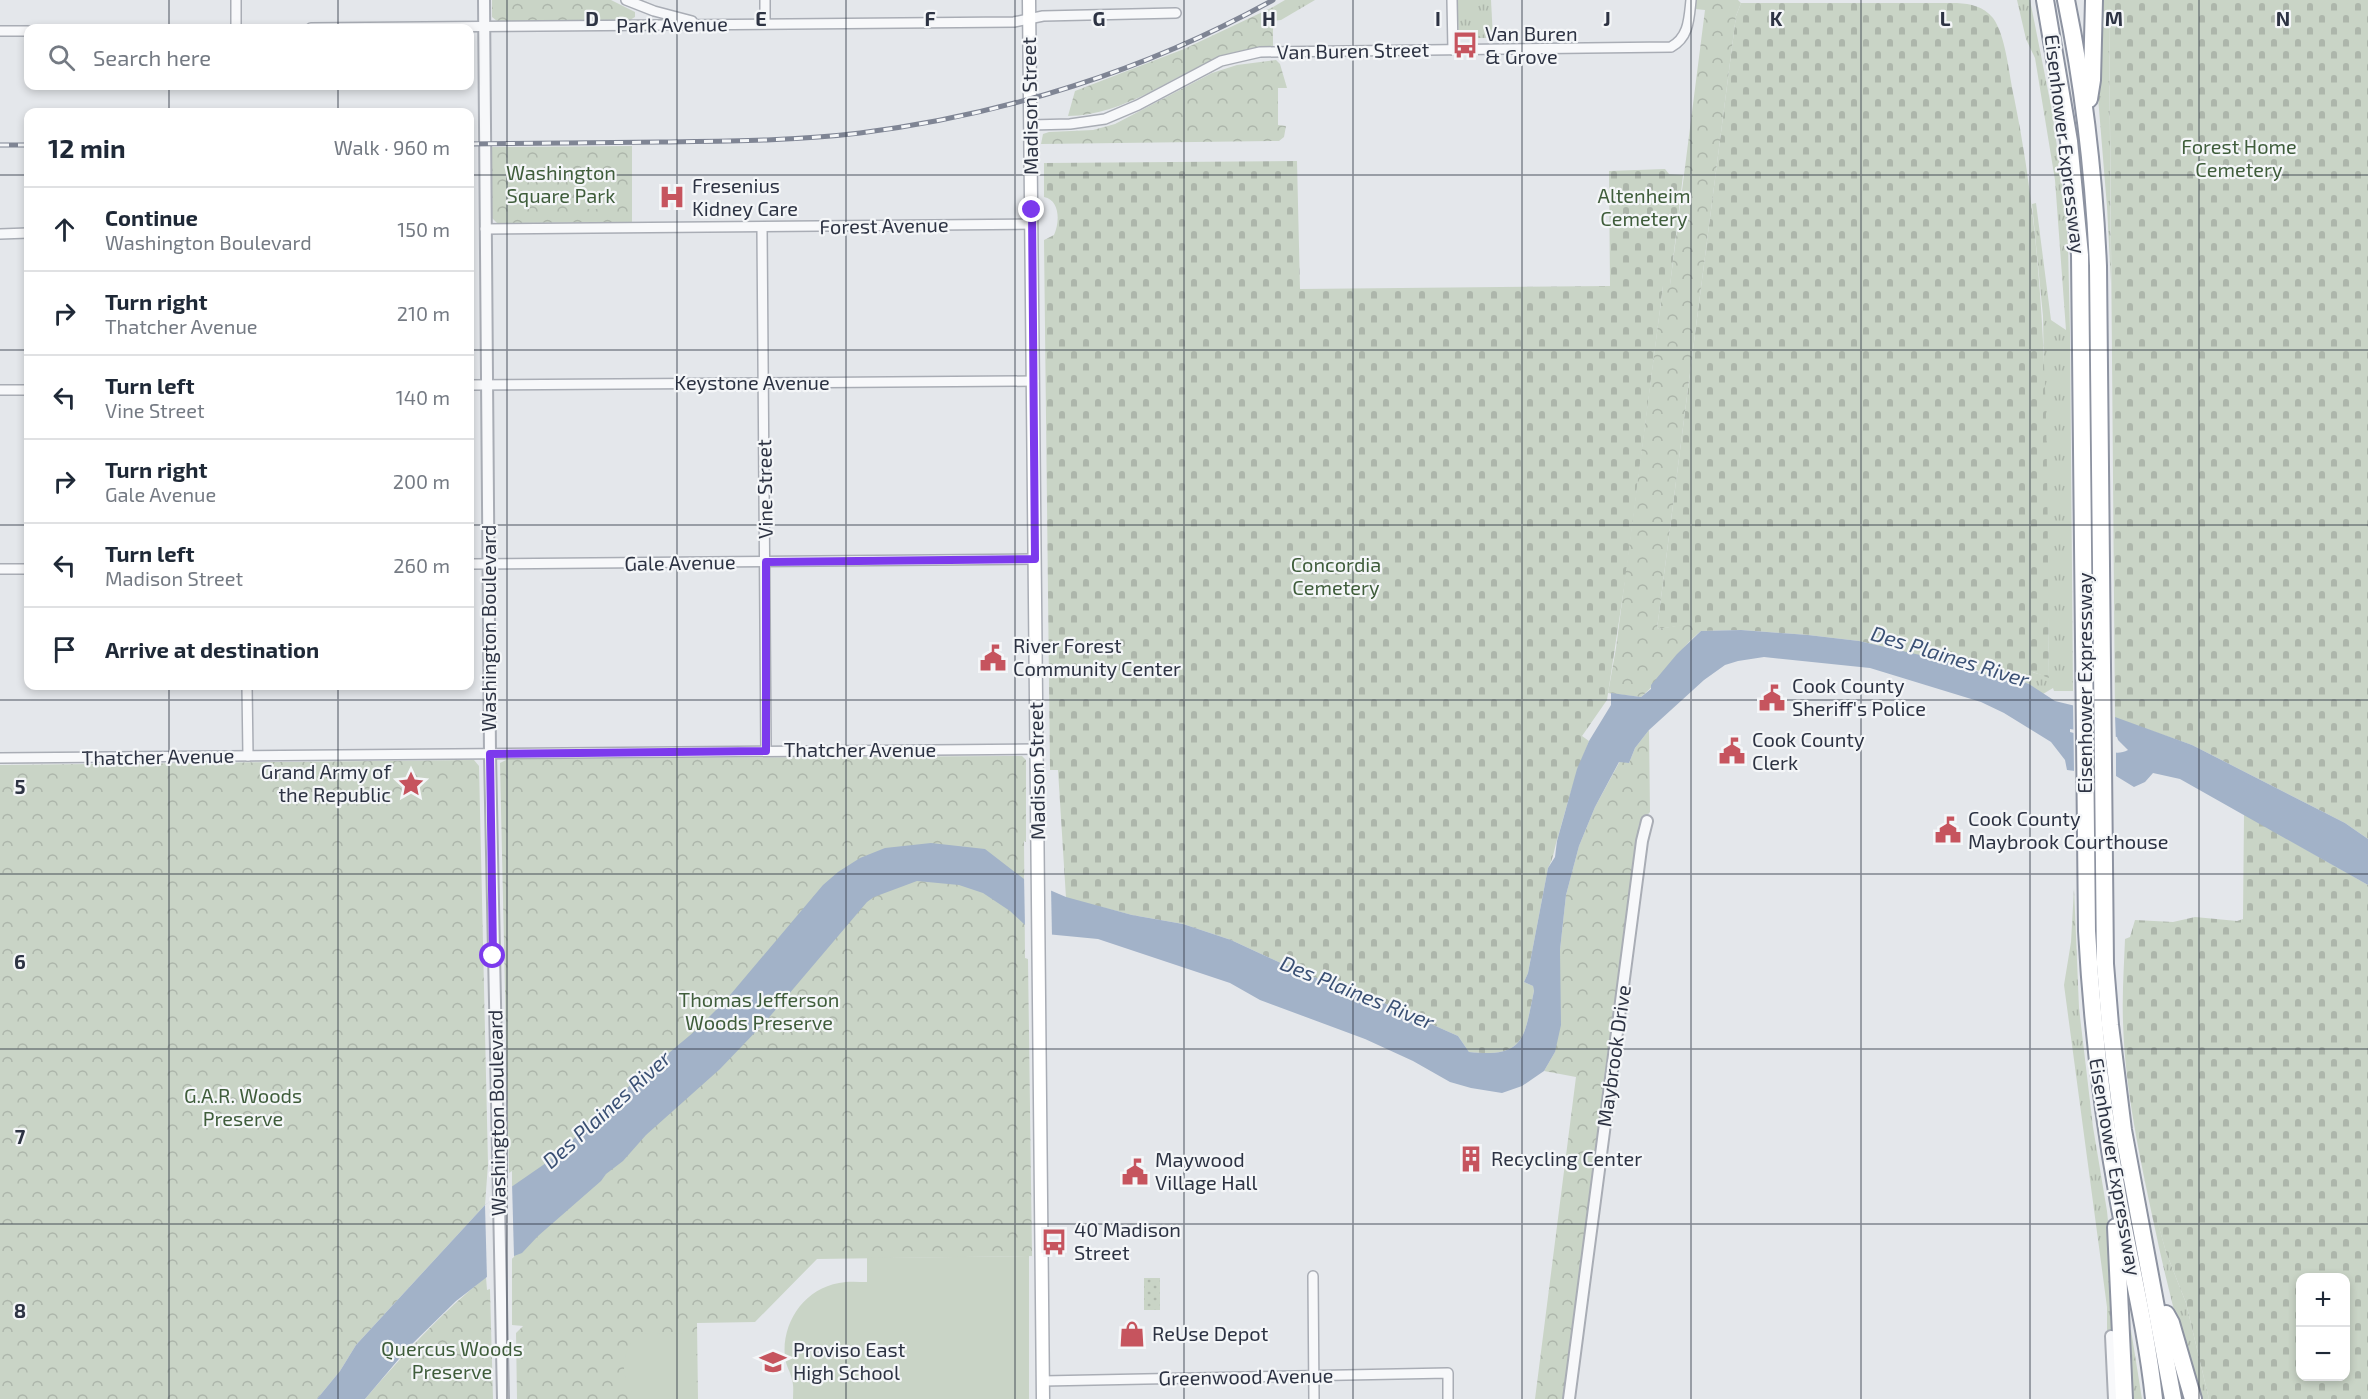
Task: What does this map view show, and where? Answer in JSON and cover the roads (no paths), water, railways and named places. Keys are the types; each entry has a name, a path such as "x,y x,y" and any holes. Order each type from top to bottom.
{"highway":[{"name":"Eisenhower Expressway","path":"2045,0 2069,141 2080,255 2094,695"},
{"name":"Eisenhower Expressway","path":"2066,0 2086,115 2095,192 2098,266 2094,775 2087,931 2092,1013 2100,1090 2142,1318 2154,1399"},
{"path":"2086,115 2092,80 2094,0"},
{"name":"Eisenhower Expressway","path":"2094,775 2105,964 2123,1130 2173,1399"},
{"path":"2118,1196 2116,1240 2122,1312 2124,1399"},
{"path":"2155,1294 2171,1323 2193,1399"}],"main road":[{"name":"Madison Street","path":"1029,0 1044,1399"}],"street":[{"path":"236,0 236,24"},
{"name":"Washington Boulevard","path":"484,0 490,754 503,1399"},
{"path":"626,0 686,20 723,25"},
{"path":"765,0 765,24"},
{"path":"1452,0 1453,50"},
{"name":"Van Buren Street","path":"1031,124 1086,122 1105,118 1138,105 1221,61 1260,52 1671,47 1678,44 1687,30 1691,0"},
{"name":"Park Avenue","path":"474,27 1014,22 1042,16 1176,13"},
{"path":"0,31 24,31"},
{"name":"Forest Avenue","path":"485,229 1032,224"},
{"name":"Vine Street","path":"762,227 766,751"},
{"path":"0,234 24,233"},
{"name":"Keystone Avenue","path":"474,385 1034,381"},
{"path":"0,390 24,390"},
{"name":"Gale Avenue","path":"474,564 1035,559"},
{"path":"0,569 24,568"},
{"path":"247,690 248,756"},
{"name":"Thatcher Avenue","path":"0,758 1036,749"},
{"name":"Maybrook Drive","path":"1569,1399 1647,821"},
{"path":"1313,1276 1314,1399"},
{"path":"2111,1336 2114,1399"},
{"name":"Greenwood Avenue","path":"1043,1381 1448,1373 1448,1399"}],"water":[{"name":"Des Plaines River","path":"1741,630 1859,641 1955,663 1992,677 2013,678 2029,684 2055,701 2104,713 2192,745 2345,823 2368,839 2368,885 2180,779 2153,773 2145,782 2134,787 2116,776 2067,770 2065,760 2051,742 2004,713 1981,702 1870,668 1764,657 1738,661 1725,665 1704,680 1649,730 1635,748 1629,763 1619,762 1595,807 1579,846 1566,895 1560,950 1561,1025 1555,1052 1544,1071 1522,1086 1502,1093 1450,1082 1413,1061 1365,1039 1260,1000 1230,983 1098,939 1046,934 1025,925 1010,911 983,893 959,885 917,881 874,897 867,902 766,1021 720,1069 646,1135 623,1161 606,1174 522,1253 514,1256 456,1301 409,1347 365,1399 317,1399 340,1371 356,1345 485,1205 546,1163 570,1143 595,1115 695,1031 725,1001 823,885 860,858 885,848 931,843 985,849 1024,879 1066,897 1132,915 1183,924 1231,940 1300,972 1377,1000 1458,1036 1469,1052 1488,1053 1512,1047 1519,1041 1528,1021 1534,991 1533,986 1524,982 1528,973 1548,868 1555,857 1557,841 1577,769 1589,741 1611,705 1611,693 1641,697 1651,689 1651,685 1677,654 1701,631","holes":["2070,729 2117,737 2128,750 2121,753 2106,750 2070,732"]}],"railway":[{"path":"474,144 785,139 835,136 914,125 1021,101 1125,68 1176,48 1273,0"},
{"path":"0,145 24,145"}],"place":[{"name":"Van Buren & Grove","path":"1465,45"},
{"name":"Fresenius Kidney Care","path":"672,197"},
{"name":"River Forest Community Center","path":"993,658"},
{"name":"Cook County Sheriff's Police","path":"1772,698"},
{"name":"Cook County Clerk","path":"1732,751"},
{"name":"Grand Army of the Republic","path":"411,784"},
{"name":"Cook County Maybrook Courthouse","path":"1948,830"},
{"name":"Recycling Center","path":"1471,1159"},
{"name":"Maywood Village Hall","path":"1135,1172"},
{"name":"40 Madison Street","path":"1054,1242"},
{"name":"ReUse Depot","path":"1132,1334"},
{"name":"Proviso East High School","path":"773,1362"}],"park label":[{"name":"Forest Home Cemetery","path":"2239,158"},
{"name":"Washington Square Park","path":"561,184"},
{"name":"Altenheim Cemetery","path":"1644,208"},
{"name":"Concordia Cemetery","path":"1336,576"},
{"name":"Thomas Jefferson Woods Preserve","path":"759,1012"},
{"name":"G.A.R. Woods Preserve","path":"243,1108"},
{"name":"Quercus Woods Preserve","path":"452,1360"}]}
